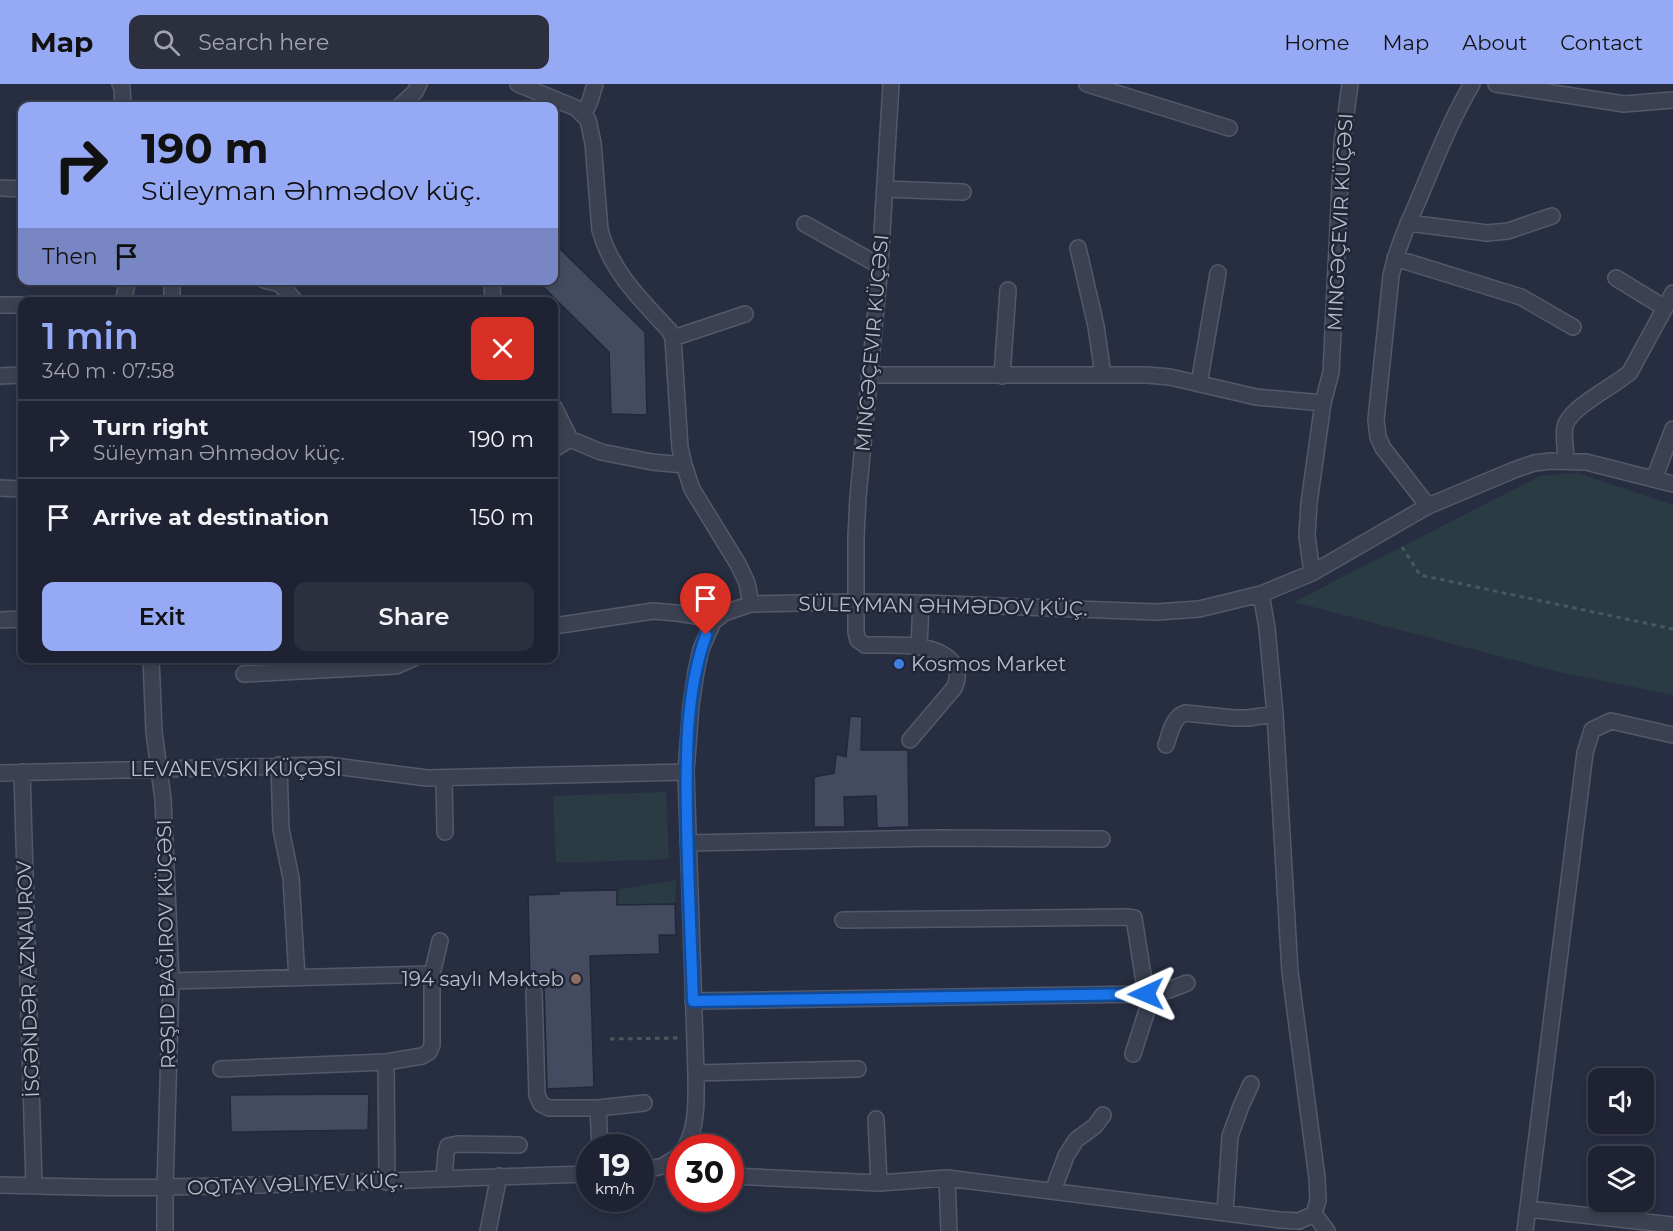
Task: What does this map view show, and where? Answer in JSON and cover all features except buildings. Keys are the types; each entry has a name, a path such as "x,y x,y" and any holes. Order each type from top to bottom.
{"street":[{"path":"120,84 123,102"},
{"path":"404,102 415,92 419,84"},
{"path":"518,84 576,108 584,114 591,126 603,243 613,263 631,289 669,330 673,338 680,448 684,465 692,489 738,564 747,583 751,604"},
{"path":"584,114 595,84"},
{"name":"MINGƏÇEVIR KÜÇƏSI","path":"891,84 880,266 858,497 856,632 858,640 865,645 919,646"},
{"path":"1087,84 1229,128"},
{"name":"MINGƏÇEVIR KÜÇƏSI","path":"1312,573 1307,536 1309,503 1323,403 1331,372 1342,144 1350,84"},
{"path":"1428,506 1383,448 1378,436 1377,420 1391,276 1408,223 1455,112 1472,84"},
{"path":"1496,84 1624,104 1673,100"},
{"path":"0,188 18,189"},
{"path":"885,189 963,192"},
{"path":"1408,223 1487,233 1508,231 1552,216"},
{"path":"805,224 880,266"},
{"path":"1078,248 1096,326 1103,375"},
{"path":"1395,258 1521,297 1573,327"},
{"path":"1200,384 1218,273"},
{"path":"1616,278 1665,308"},
{"path":"281,285 292,297"},
{"path":"1002,376 1008,290"},
{"path":"1566,460 1565,426 1570,417 1578,408 1630,372 1673,292"},
{"path":"0,305 18,305"},
{"path":"673,338 745,314"},
{"path":"0,376 18,375"},
{"path":"869,375 1147,375 1170,377 1256,397 1323,403"},
{"path":"558,415 570,439 601,452 652,462 684,465"},
{"path":"1654,479 1673,429"},
{"path":"558,446 570,439"},
{"name":"SÜLEYMAN ƏHMƏDOV KÜÇ.","path":"713,622 724,613 751,604 921,603 1156,612 1199,609 1261,594 1312,573 1428,506 1534,463 1566,460 1603,465 1673,484"},
{"path":"0,488 18,489"},
{"path":"744,1177 879,1183 947,1178 1280,1220 1299,1221 1314,1214 1318,1200 1317,1179 1290,972 1275,714 1267,628 1261,594"},
{"path":"910,740 954,688 958,680 956,667 948,656 919,646 921,603"},
{"path":"558,625 653,611 686,614 713,622 701,649 696,672 691,705 687,772 696,1073 696,1111 691,1134"},
{"path":"0,620 18,620"},
{"path":"151,663 154,732 163,799 171,981 165,1231"},
{"path":"244,674 396,666 403,663"},
{"path":"1166,745 1174,722 1180,714 1248,718 1275,714"},
{"path":"1525,1231 1585,753 1592,730 1611,722 1673,735"},
{"path":"279,765 281,829 291,878 297,978"},
{"name":"LEVANEVSKI KÜÇƏSI","path":"0,773 279,765 327,765 427,778 687,772"},
{"name":"İSGƏNDƏR AZNAUROV","path":"22,772 34,1186"},
{"path":"444,778 445,832"},
{"path":"688,843 938,838 1102,839"},
{"path":"843,920 1134,918 1148,1007 1133,1054"},
{"path":"221,1069 386,1062 422,1056 429,1052 432,1045 432,974 440,941"},
{"path":"171,981 432,974"},
{"path":"693,1001 1146,994 1169,990 1187,983"},
{"path":"534,992 537,1095 541,1104 549,1108 598,1108 644,1103"},
{"path":"386,1062 387,1182"},
{"path":"696,1073 858,1069"},
{"path":"1225,1212 1230,1136 1251,1084"},
{"path":"598,1108 599,1134"},
{"path":"1053,1191 1066,1156 1076,1140 1095,1126 1103,1115"},
{"path":"876,1119 879,1183"},
{"path":"444,1179 448,1146 458,1144 519,1145"},
{"name":"OQTAY VƏLIYEV KÜÇ.","path":"0,1185 165,1188 576,1174"},
{"path":"488,1231 499,1176"},
{"path":"947,1178 949,1231"},
{"path":"1528,1209 1673,1225"},
{"path":"1314,1214 1327,1231"}],"path":[{"path":"1402,547 1420,575 1673,628"},
{"path":"610,1040 694,1037"}],"shaded area":[{"path":"1577,473 1673,505 1673,695 1563,673 1294,602 1540,476"},
{"path":"666,792 669,859 556,863 553,796"},
{"path":"676,880 675,904 617,905 617,890"}],"place":[{"name":"Kosmos Market","path":"899,664"},
{"name":"194 saylı Məktəb","path":"576,979"}],"route":[{"path":"706,635 696,672 691,705 687,772 693,1001 1146,994"}]}
